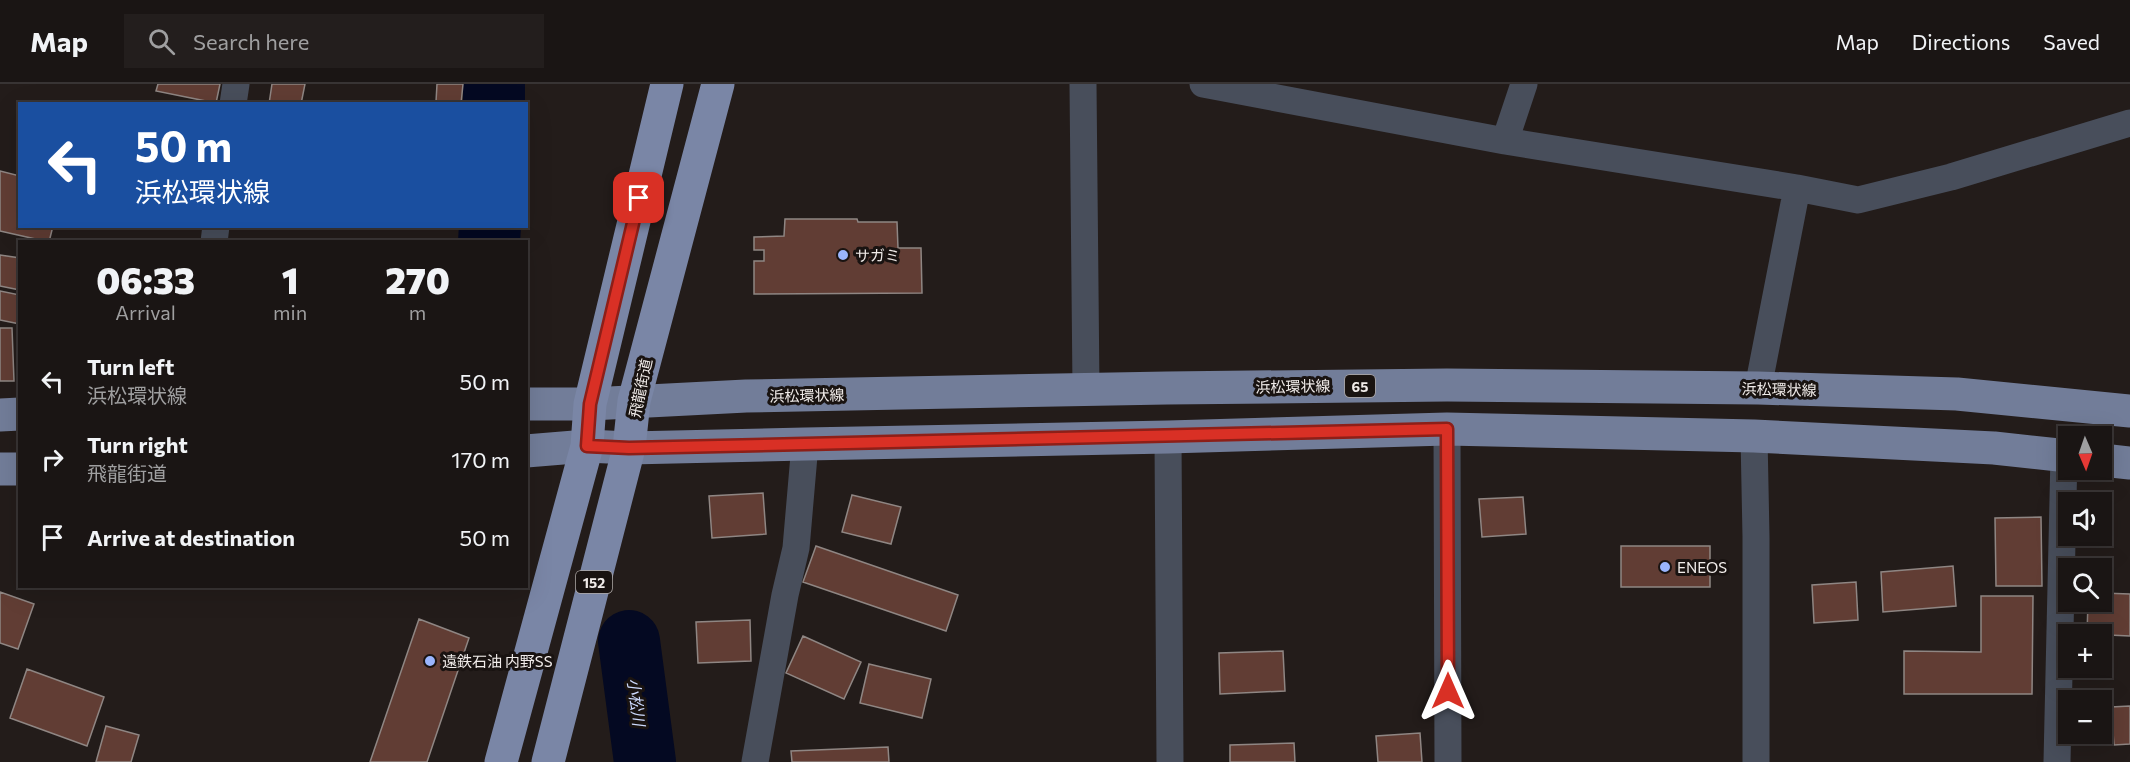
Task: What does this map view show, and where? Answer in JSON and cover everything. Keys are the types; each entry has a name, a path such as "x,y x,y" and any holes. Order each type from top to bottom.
{"highway":[{"name":"152","path":"501,762 587,446 590,404 667,84"},
{"name":"飛龍街道","path":"548,762 629,448 634,401 718,84"}],"main road":[{"name":"浜松環状線","path":"528,404 590,404 758,396 1086,389 1446,385 1758,388 1957,394 2130,411"},
{"path":"0,415 18,414"},
{"path":"528,452 587,446 629,448 1447,429 1754,436 1994,448 2058,455"},
{"path":"2112,461 2130,463"},
{"path":"0,469 18,469"}],"street":[{"path":"233,102 236,84"},
{"path":"1083,84 1086,389"},
{"path":"1203,84 1504,141 1797,188 1858,200 1951,177 2130,123"},
{"path":"1504,141 1524,84"},
{"path":"1758,388 1797,188"},
{"path":"1447,429 1448,762"},
{"path":"1754,436 1756,762"},
{"path":"1168,437 1170,762"},
{"path":"755,762 785,595 796,548 805,444"},
{"path":"2057,762 2065,480"}],"building":[{"path":"158,84 220,84 216,102 156,91"},
{"path":"272,84 305,84 301,102 269,102"},
{"path":"437,84 463,84 461,102 436,102"},
{"path":"0,171 18,176 18,228 52,228 50,240 0,231"},
{"name":"サガミ","path":"785,219 857,219 858,222 897,222 898,248 921,248 922,293 754,294 754,261 764,261 764,250 754,250 754,237 784,236"},
{"path":"0,255 18,258 18,290 0,286"},
{"path":"0,291 18,295 18,324 0,320"},
{"path":"0,328 12,328 14,381 0,381"},
{"path":"763,493 766,534 712,538 709,496"},
{"path":"852,495 901,507 891,544 842,532"},
{"path":"1523,497 1526,534 1482,537 1479,499"},
{"path":"2041,517 2042,586 1996,586 1995,518"},
{"path":"816,546 958,595 946,631 803,582"},
{"name":"ENEOS","path":"1621,546 1710,546 1710,587 1621,587"},
{"path":"1953,566 1956,606 1883,612 1881,572"},
{"path":"1856,582 1858,620 1814,623 1812,585"},
{"path":"0,592 34,604 18,649 0,643"},
{"path":"2112,593 2130,594 2130,636 2112,635 2112,624 2087,624 2088,612 2112,612"},
{"path":"1981,596 2033,596 2032,694 1904,694 1904,651 1981,652"},
{"path":"419,619 469,638 427,762 370,762"},
{"path":"750,620 751,661 698,663 696,622"},
{"path":"803,636 861,662 844,699 786,673"},
{"path":"1283,651 1285,691 1220,694 1219,653"},
{"path":"869,664 931,679 922,718 860,703"},
{"path":"27,669 104,697 87,746 10,718"},
{"path":"2130,706 2130,744 2114,745 2112,707"},
{"path":"106,726 139,735 131,762 96,762"},
{"path":"1420,733 1422,762 1378,762 1376,736"},
{"path":"1294,743 1295,762 1230,762 1230,745"},
{"path":"888,747 889,762 792,762 791,751"}],"waterway":[{"name":"小松川","path":"494,84 494,102"},
{"name":"小松川","path":"489,240 490,228"},
{"name":"小松川","path":"629,641 645,762"}],"place":[{"name":"サガミ","path":"843,255"},
{"name":"ENEOS","path":"1665,567"},
{"name":"遠鉄石油 内野SS","path":"430,661"}],"route":[{"path":"639,198 590,404 587,446 629,448 1447,429 1448,691"}]}
